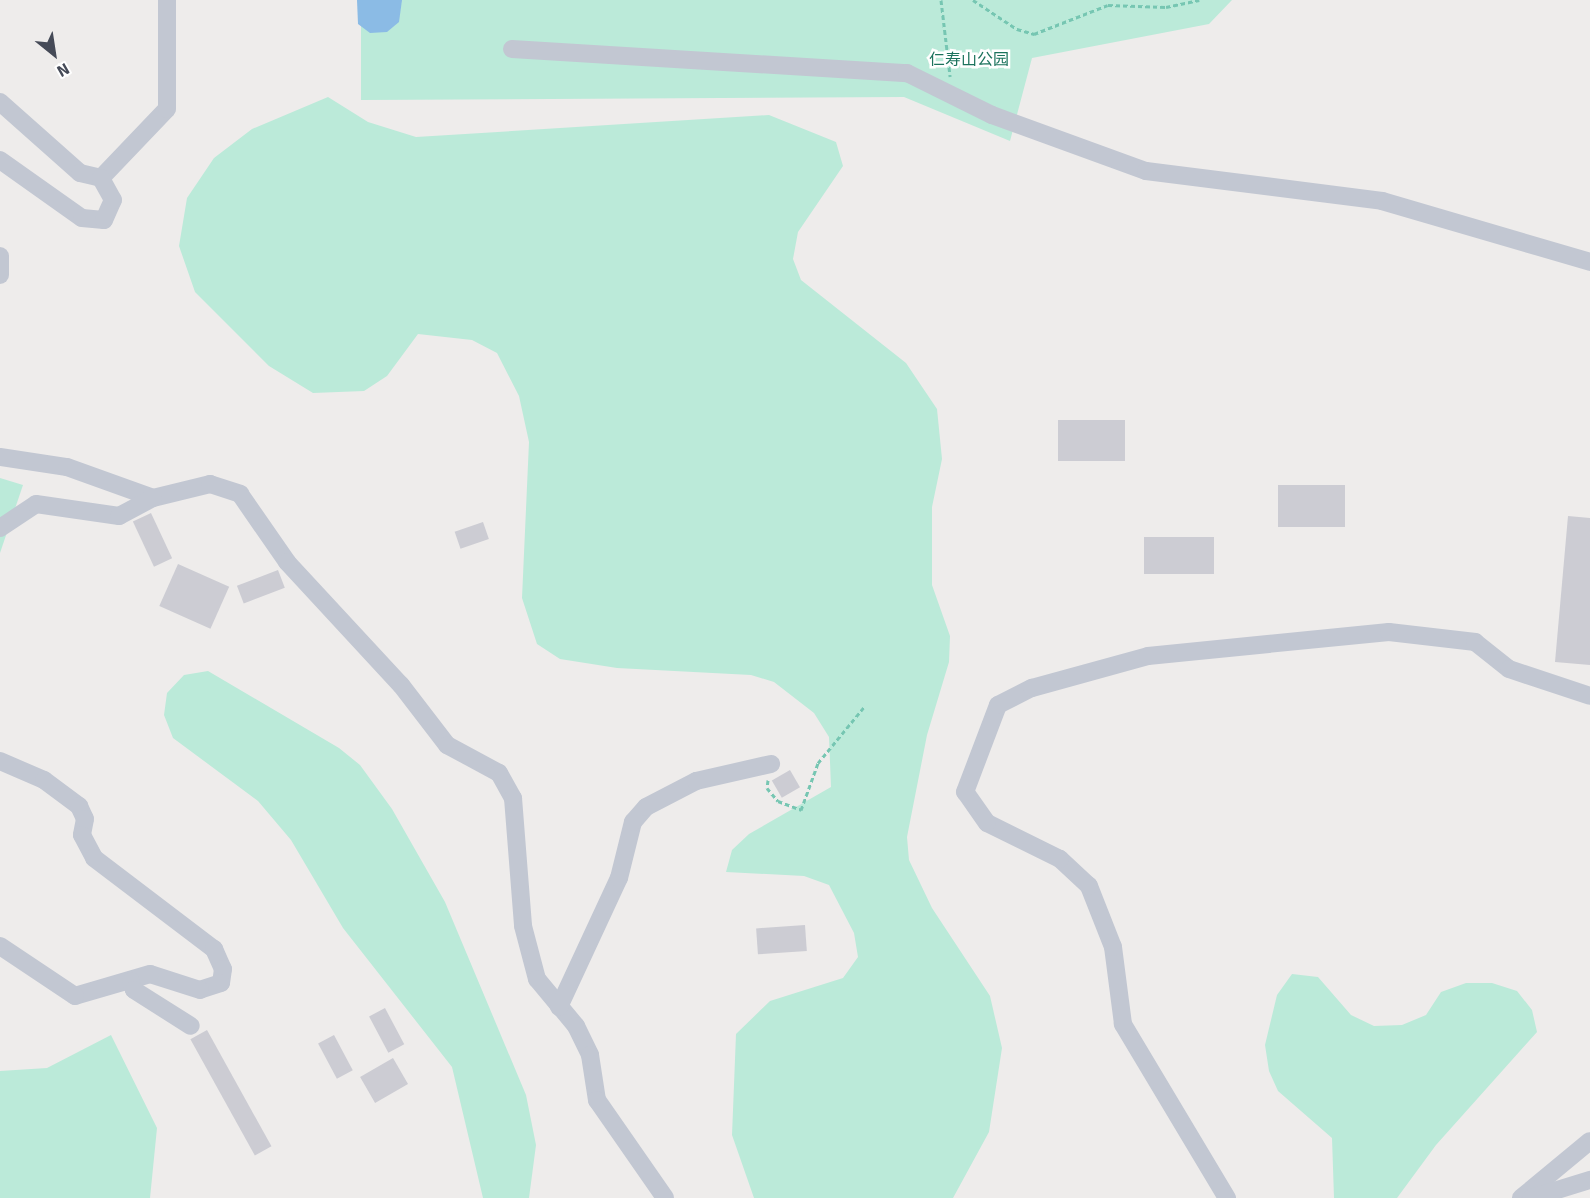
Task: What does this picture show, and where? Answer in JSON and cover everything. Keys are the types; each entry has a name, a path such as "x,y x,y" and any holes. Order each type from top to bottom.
{"street":[{"path":"101,178 166,108 166,0"},
{"path":"512,49 907,73 957,98 1146,171 1382,201 1590,262"},
{"path":"0,102 80,173 101,178 113,200 104,220 81,218 0,160"},
{"path":"0,256 0,275"},
{"path":"0,457 67,467 153,498"},
{"path":"0,528 36,504 119,516 153,498 210,484 240,494 287,562 402,685 447,745 500,773 513,798 523,926 537,979 559,1006 590,1055 597,1100 665,1198"},
{"path":"1227,1198 1123,1024 1113,948 1089,886 1060,859 987,823 965,792 998,705 1032,688 1148,656 1389,632 1475,642 1509,669 1590,696"},
{"path":"0,761 44,780 79,806 85,819 82,835 94,858 214,950 223,969 221,983 211,990 190,988 161,974 75,996 0,946"},
{"path":"559,1006 619,878 633,822 646,807 696,781 771,764"},
{"path":"131,981 134,990 191,1026"},
{"path":"1521,1198 1590,1141"},
{"path":"1531,1198 1590,1180"}],"path":[{"path":"941,0 947,69 957,98"},
{"path":"973,0 1017,29 1034,34 1108,5 1166,8 1199,0"},
{"path":"771,764 767,788 792,810 801,810 818,764 864,707"}],"green space":[{"name":"仁寿山公园","path":"361,0 1232,0 1209,24 1032,58 1010,141 904,97 361,100"},
{"path":"328,97 368,122 416,137 769,115 836,142 843,166 798,232 793,259 801,280 906,363 937,409 942,459 932,507 932,585 950,636 949,662 927,735 907,837 909,860 932,908 990,996 1002,1048 989,1132 953,1198 754,1198 732,1135 736,1034 770,1001 843,978 858,957 854,933 829,885 804,876 726,872 732,850 749,834 831,787 829,737 814,713 774,682 751,675 617,668 560,659 537,644 522,598 529,442 519,396 497,353 472,340 418,334 387,376 364,391 313,393 269,366 195,292 179,246 187,198 214,158 252,129"},
{"path":"0,478 23,485 0,553"},
{"path":"208,671 339,748 360,765 392,809 445,902 526,1095 536,1145 529,1198 483,1198 452,1067 343,928 291,840 258,801 173,738 164,715 167,693 184,675"},
{"path":"1292,974 1318,977 1351,1015 1374,1026 1402,1025 1426,1015 1441,992 1466,983 1492,983 1517,991 1532,1010 1537,1032 1436,1145 1397,1198 1334,1198 1332,1138 1278,1091 1269,1071 1265,1045 1277,995"},
{"path":"111,1035 157,1128 150,1198 0,1198 0,1071 47,1068"}],"water":[{"path":"357,0 402,0 399,22 387,32 370,33 358,24"}],"building":[{"path":"1058,420 1125,420 1125,461 1058,461"},
{"path":"1278,485 1345,485 1345,527 1278,527"},
{"path":"151,513 172,558 154,567 133,521"},
{"path":"1568,516 1590,518 1590,665 1555,662"},
{"path":"483,522 489,539 460,549 455,532"},
{"path":"1144,537 1214,537 1214,574 1144,574"},
{"path":"178,564 229,587 210,629 159,606"},
{"path":"278,570 285,588 244,604 237,586"},
{"path":"790,770 800,787 782,798 772,780"},
{"path":"805,925 807,951 758,954 756,928"},
{"path":"385,1008 404,1044 388,1053 369,1016"},
{"path":"207,1030 271,1146 255,1156 190,1039"},
{"path":"334,1035 353,1070 337,1079 318,1043"},
{"path":"393,1058 408,1084 375,1103 360,1077"}]}
